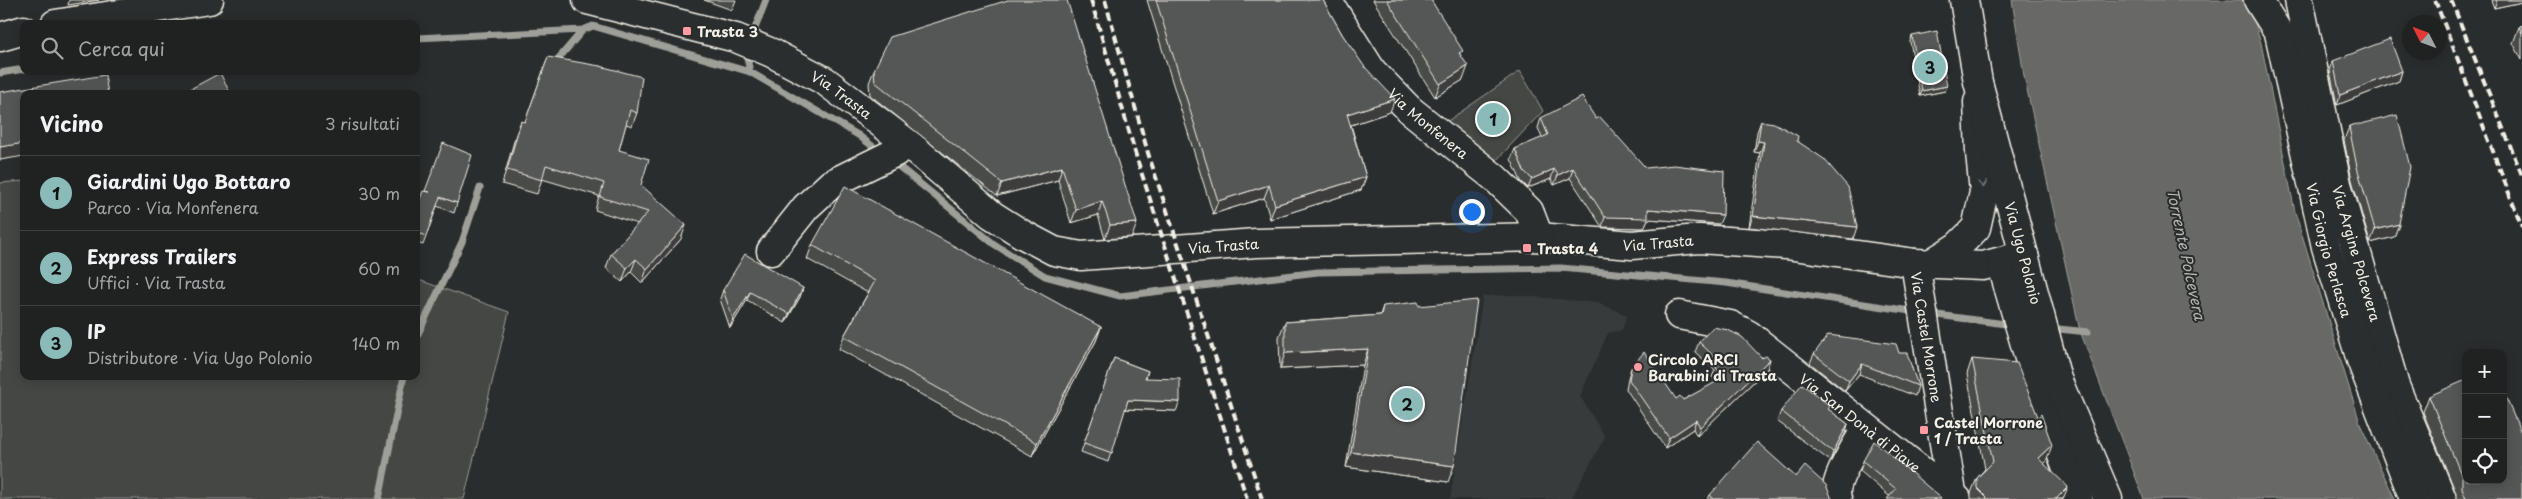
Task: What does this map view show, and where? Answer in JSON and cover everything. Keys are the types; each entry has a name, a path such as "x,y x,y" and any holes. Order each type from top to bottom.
{"street":[{"path":"81,20 209,0"},
{"name":"Via Trasta","path":"587,0 736,38 772,53 818,77 911,146 992,215 1054,251 1081,256 1256,243 1539,237 1632,245 1699,239 1786,245 1920,268 1983,266 2015,269"},
{"name":"Via Monfenera","path":"1327,0 1372,71 1409,109 1496,178 1529,211 1539,237"},
{"name":"Via Giorgio Perlasca","path":"2258,0 2279,33 2326,247 2361,360 2414,499"},
{"name":"Via Argine Polcevera","path":"2299,0 2336,184 2395,386 2442,499"},
{"name":"Via Ugo Polonio","path":"1975,7 1978,82 2015,269 2040,357 2057,379 2108,499"},
{"path":"0,37 20,31"},
{"path":"1920,268 1958,246 1976,228 1984,192 1980,153 1978,82"},
{"path":"771,251 806,207 820,193 842,177 896,152"},
{"name":"Via Castel Morrone","path":"1920,268 1930,350 1954,497"},
{"name":"Via San Donà di Piave","path":"1679,315 1730,325 1749,335 1954,497"},
{"path":"2040,357 2040,396 2078,499"},
{"path":"1837,499 1839,478 1866,428"}],"shaded area":[{"path":"1520,71 1543,111 1492,165 1439,127"},
{"path":"20,181 20,380 420,380 420,280 509,312 464,499 0,499 0,183"},
{"path":"1515,295 1598,303 1627,315 1622,330 1608,333 1580,396 1605,437 1571,499 1450,499 1483,296"}],"water":[{"name":"Torrente Polcevera","path":"2012,0 2248,0 2261,43 2295,212 2361,426 2395,499 2144,499 2080,331 2024,76"}],"building":[{"path":"1008,0 1067,0 1137,223 1110,225 1102,201 1076,210 1062,167 1002,183 875,82 874,70 890,37"},
{"path":"1156,0 1323,0 1342,34 1364,66 1395,99 1347,114 1366,177 1275,205 1269,185 1218,201"},
{"path":"1387,0 1431,0 1463,51 1459,53 1468,66 1440,84"},
{"path":"1937,31 1947,86 1922,91 1912,36"},
{"path":"2390,39 2402,71 2340,95 2333,61"},
{"path":"548,57 600,66 642,77 637,113 630,110 619,150 649,159 641,185 686,225 647,269 636,259 627,268 611,254 648,212 600,197 604,183 546,165 542,180 507,170 521,121 525,122"},
{"path":"105,75 107,90 20,90 20,144 0,147 0,92"},
{"path":"216,75 221,75 228,90 188,90"},
{"path":"1582,97 1596,119 1600,117 1646,168 1674,165 1724,171 1723,215 1648,209 1648,218 1605,217 1573,168 1558,175 1554,169 1532,179 1524,171 1515,149 1548,135 1541,118"},
{"path":"2397,115 2410,167 2399,224 2375,230 2357,167 2349,127"},
{"path":"1761,121 1774,123 1798,136 1797,141 1824,159 1848,187 1857,227 1753,216 1764,142 1758,141"},
{"path":"443,143 472,155 457,203 440,197 426,236 420,234 420,199 423,191 430,192 425,191"},
{"path":"845,186 1101,327 1037,443 844,336 875,281 812,245"},
{"path":"745,254 803,288 789,314 750,292 733,319 723,290"},
{"path":"1477,300 1454,466 1351,452 1368,349 1285,353 1285,322 1381,315 1383,306 1418,302 1419,306"},
{"path":"1713,327 1728,330 1742,337 1762,358 1766,356 1770,359 1700,427 1696,420 1669,438 1629,380 1631,368 1644,352 1676,399 1680,396 1683,400 1725,377 1716,368 1720,362 1699,342"},
{"path":"1828,335 1896,344 1899,353 1907,353 1918,386 1862,364 1849,381 1814,354"},
{"path":"1114,358 1148,371 1145,378 1180,379 1180,402 1128,400 1112,453 1084,443"},
{"path":"1972,359 2017,363 2038,417 2041,414 2052,445 2038,458 2068,487 2056,499 1988,499 1977,488 1977,478 1993,462"},
{"path":"2462,382 2462,477 2429,396"},
{"path":"1802,384 1830,406 1828,409 1848,424 1833,452 1781,411"},
{"path":"2507,400 2522,435 2522,499 2466,499 2462,484 2507,484"},
{"path":"1874,441 1941,498 1887,499 1896,489 1863,461"},
{"path":"1757,442 1796,477 1805,466 1826,485 1832,499 1714,499 1710,495"}],"waterway":[{"path":"754,31 766,0"},
{"path":"420,38 583,30 593,26 750,72 858,135 880,152"},
{"path":"559,58 583,30"},
{"path":"746,53 750,72"},
{"path":"0,73 20,70"},
{"path":"891,160 994,244 1045,276 1120,296 1318,272 1561,268 1726,283 1917,312"},
{"path":"420,330 462,242 480,188"},
{"path":"1930,314 2013,325"},
{"path":"2049,328 2088,332"},
{"path":"379,499 403,380"}],"railway":[{"path":"1091,0 1137,159 1247,499"},
{"path":"1105,0 1148,153 1262,499"},
{"path":"2435,0 2522,227"},
{"path":"2451,0 2522,175"}],"place":[{"name":"Trasta 3","path":"687,31"},
{"name":"IP","path":"1930,67"},
{"name":"Giardini Ugo Bottaro","path":"1493,119"},
{"name":"Trasta 4","path":"1527,248"},
{"name":"Circolo ARCI Barabini di Trasta","path":"1638,367"},
{"name":"Express Trailers","path":"1407,404"},
{"name":"Castel Morrone 1 / Trasta","path":"1924,430"}]}
